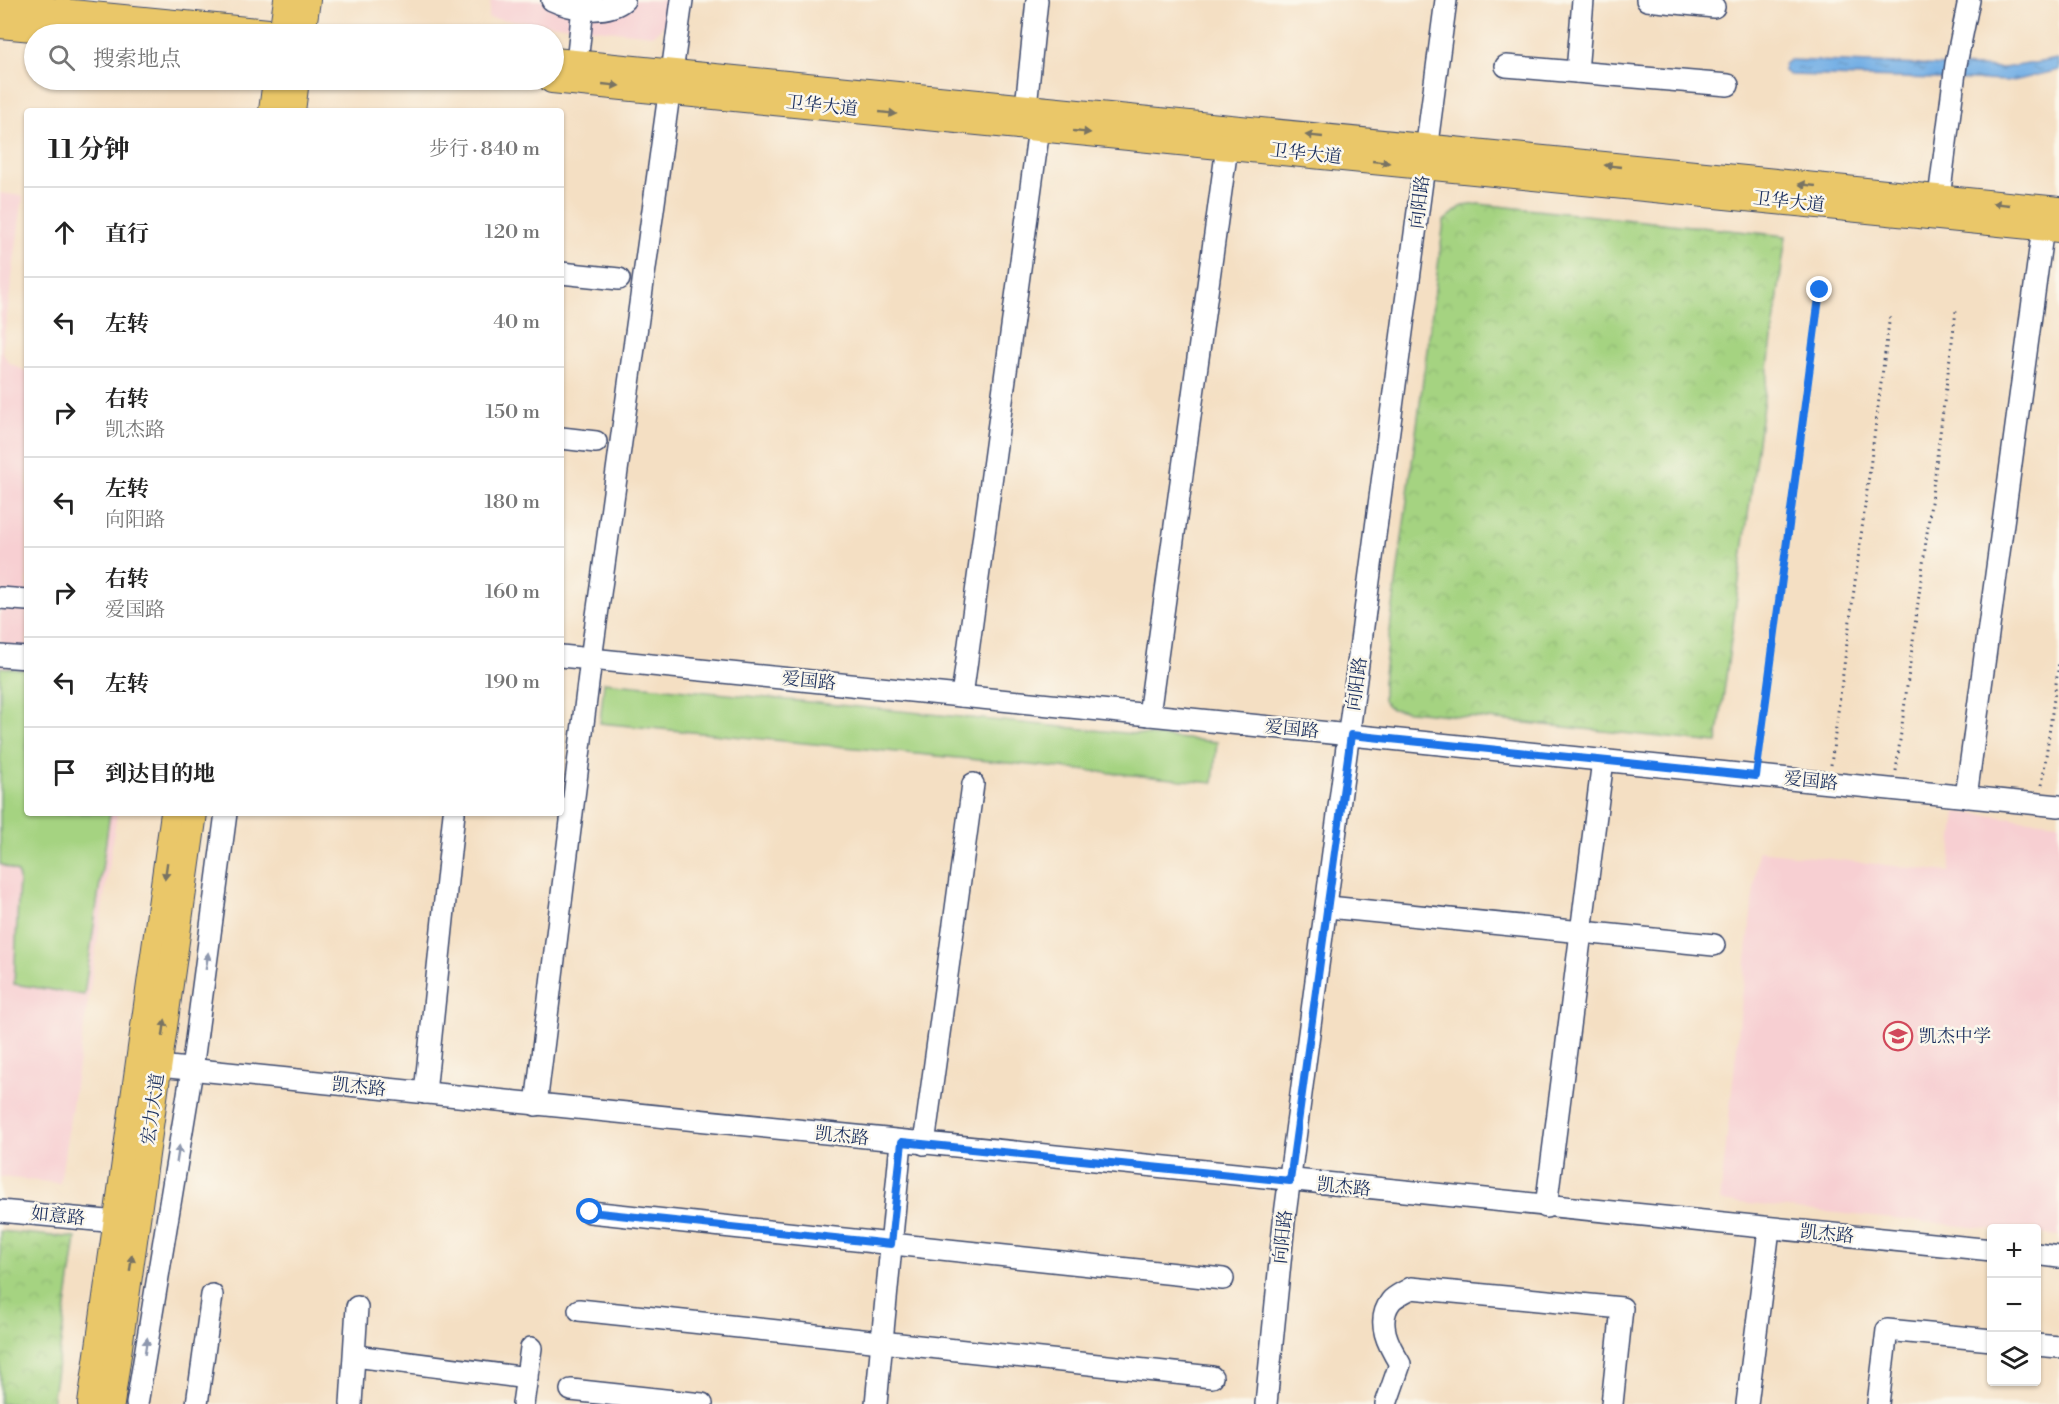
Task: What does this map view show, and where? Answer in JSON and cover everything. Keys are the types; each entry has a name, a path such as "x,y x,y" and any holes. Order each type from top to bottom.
{"main road":[{"path":"283,24 287,0"},
{"path":"303,24 307,0"},
{"path":"0,6 181,24"},
{"path":"0,25 24,27"},
{"name":"卫华大道","path":"565,62 670,82"},
{"name":"卫华大道","path":"564,80 670,82 2054,222"},
{"path":"274,108 284,90"},
{"path":"290,90 292,108"},
{"name":"卫华大道","path":"1033,118 1227,147 1426,157 1940,198 2054,222"},
{"name":"宏力大道","path":"91,1404 174,816"},
{"name":"宏力大道","path":"111,1404 194,816"}],"street":[{"path":"552,0 583,7 608,9 624,0"},
{"path":"536,1105 591,659 682,0"},
{"path":"962,696 1033,118 1037,0"},
{"name":"向阳路","path":"1266,1404 1290,1181 1351,735 1446,0"},
{"path":"1577,72 1583,0"},
{"path":"1647,0 1714,7"},
{"path":"1940,198 1955,73 1969,0"},
{"path":"565,62 583,7"},
{"path":"1506,66 1728,85"},
{"path":"294,90 304,108"},
{"path":"1149,715 1227,147"},
{"path":"1966,796 2054,222"},
{"path":"564,273 619,279"},
{"path":"564,438 596,442"},
{"path":"0,598 24,600"},
{"path":"0,656 24,658"},
{"name":"爱国路","path":"564,656 2050,805"},
{"path":"1545,1207 1603,760"},
{"path":"924,1144 973,784"},
{"path":"137,1404 192,1070 226,816"},
{"path":"425,1093 454,816"},
{"path":"1328,907 1714,945"},
{"name":"凯杰路","path":"159,1066 1545,1207 1987,1250"},
{"path":"876,1404 902,1142"},
{"name":"如意路","path":"0,1211 117,1222"},
{"path":"590,1212 1223,1279"},
{"path":"1747,1404 1769,1228"},
{"path":"2041,1255 2059,1257"},
{"path":"1386,1404 1400,1364 1388,1343 1383,1324 1391,1301 1411,1288 1622,1308 1612,1404"},
{"path":"197,1404 212,1295"},
{"path":"351,1404 357,1307"},
{"path":"579,1310 1212,1377"},
{"path":"1878,1404 1887,1330 1987,1340"},
{"path":"2041,1345 2059,1347"},
{"path":"523,1404 531,1348"},
{"path":"355,1356 527,1378"},
{"path":"571,1390 702,1404"}],"path":[{"path":"1756,776 1820,290"},
{"path":"1893,789 1956,311"},
{"path":"1829,783 1890,315"},
{"path":"2050,805 2059,662"}],"shaded area":[{"path":"491,0 671,0 668,22 653,35 564,26 564,24 488,18"},
{"path":"0,193 23,196 2,351 8,362 24,370 24,816 117,816 60,1183 0,1177"},
{"name":"凯杰中学","path":"1956,812 2059,823 2059,1236 2041,1234 2041,1224 1987,1224 1987,1229 1720,1201 1758,851 1949,872"}],"green space":[{"path":"1479,204 1786,236 1717,743 1391,709 1383,700 1383,682 1444,221 1462,206"},
{"path":"0,667 24,670 24,816 110,816 84,995 14,984 19,878 17,872 0,864"},
{"path":"604,682 1217,742 1213,783 600,723"},
{"path":"0,1231 76,1238 52,1404 0,1404"}],"water":[{"path":"2059,59 2059,70 2013,81 1790,75 1784,71 1784,64 1790,60 2004,68"}],"place":[{"name":"凯杰中学","path":"1898,1036"}],"route":[{"path":"590,1212 891,1244 902,1142 1290,1181 1351,735 1756,776 1820,290"}]}
